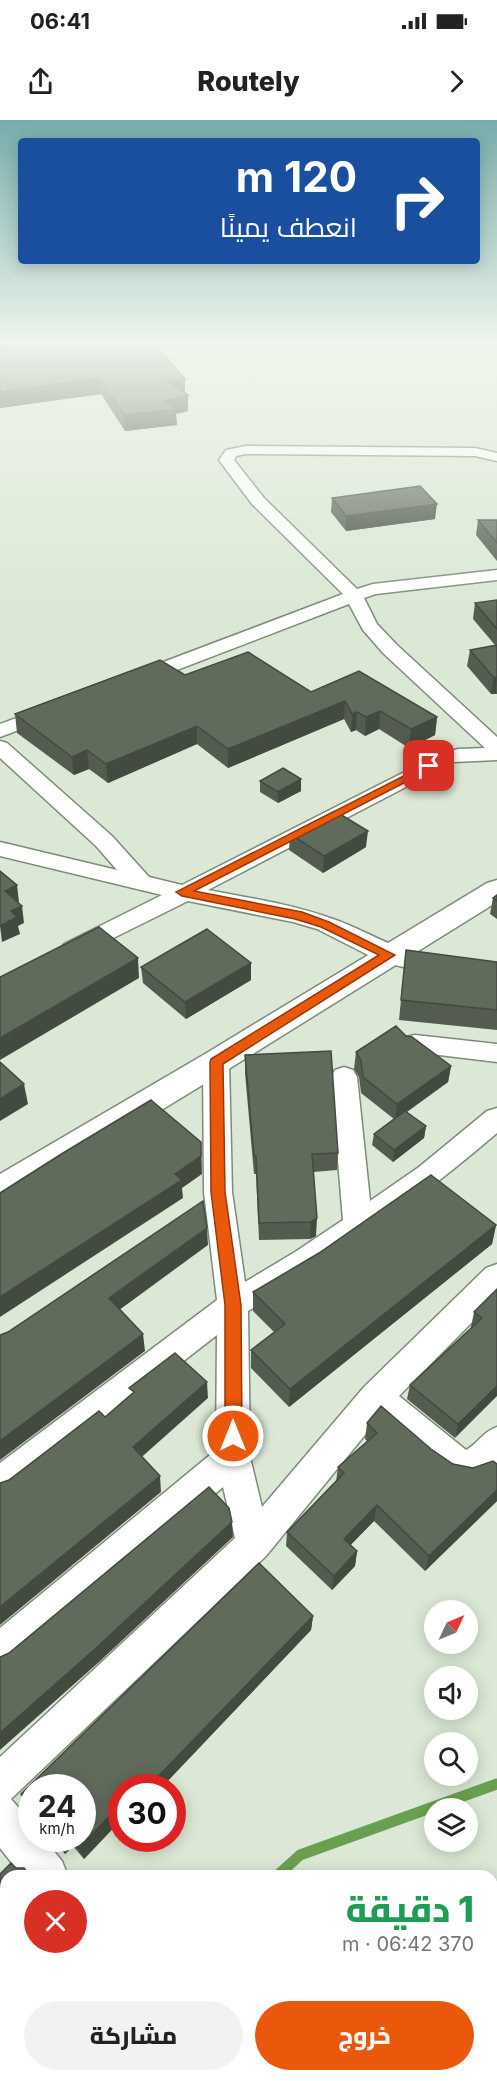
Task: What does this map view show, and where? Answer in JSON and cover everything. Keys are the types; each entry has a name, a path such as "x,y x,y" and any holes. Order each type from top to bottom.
{"main road":[{"path":"0,1191 216,1062 497,889"}],"street":[{"path":"497,457 475,452 246,450 236,451 226,459 258,501 354,596 369,626 390,650 497,748"},
{"path":"123,684 373,588 497,575"},
{"path":"0,731 67,705"},
{"path":"0,747 104,841 142,883"},
{"path":"51,961 447,758 458,755 497,754"},
{"path":"0,849 182,892 297,915 325,924 389,955 429,965"},
{"path":"415,1044 497,1053"},
{"path":"216,1062 218,1192 233,1305 233,1457 254,1544"},
{"path":"344,1077 358,1225"},
{"path":"0,1483 233,1305 306,1262 358,1225 437,1182 497,1118"},
{"path":"188,1212 218,1192"},
{"path":"0,1784 254,1544 376,1397 497,1277"},
{"path":"376,1397 460,1466 469,1467 477,1464 497,1442"},
{"path":"0,1652 233,1457"},
{"path":"0,1815 42,1870"}],"building":[{"path":"420,486 437,504 346,516 332,498"},
{"path":"478,520 497,520 497,543"},
{"path":"497,600 497,629 475,603"},
{"path":"497,645 497,677 494,678 470,650"},
{"path":"248,652 311,692 359,671 437,717 411,729 380,711 366,717 357,712 352,714 345,701 228,749 197,726 106,764 87,750 72,757 15,714 160,660 185,675"},
{"path":"283,768 301,779 278,792 260,781"},
{"path":"335,811 368,831 324,856 290,834"},
{"path":"0,871 17,885 5,891 22,906 11,911 17,917 0,926"},
{"path":"99,927 138,958 0,1038 0,977"},
{"path":"207,929 251,963 185,1002 141,967"},
{"path":"406,950 497,962 497,1010 401,1000"},
{"path":"396,1026 406,1036 412,1037 451,1066 397,1104 363,1077 361,1060 356,1052"},
{"path":"331,1051 338,1153 312,1154 317,1218 311,1222 259,1223 256,1156 254,1156 245,1055"},
{"path":"0,1062 24,1084 0,1099"},
{"path":"151,1100 201,1142 201,1156 175,1174 182,1180 0,1297 0,1193"},
{"path":"405,1111 426,1126 394,1150 374,1134"},
{"path":"431,1175 496,1225 290,1389 251,1350 285,1324 253,1292 319,1253"},
{"path":"203,1201 207,1228 109,1298 143,1334 0,1441 0,1335 8,1332"},
{"path":"497,1289 497,1386 458,1424 410,1385 482,1318 474,1312"},
{"path":"175,1353 207,1382 133,1447 160,1476 0,1607 0,1483 9,1480 99,1411 105,1417 134,1392 129,1388"},
{"path":"381,1406 431,1449 453,1464 473,1468 493,1461 497,1464 497,1490 429,1556 377,1505 344,1539 357,1551 334,1576 287,1532 344,1473 338,1467 377,1433 367,1423"},
{"path":"209,1487 229,1508 232,1522 0,1733 0,1657 9,1653"},
{"path":"259,1563 313,1616 161,1774 108,1774 108,1818 96,1830 96,1774 42,1774"},
{"path":"11,1863 16,1868 26,1870 4,1870"}],"waterway":[{"path":"284,1870 300,1855 497,1784"}],"route":[{"path":"233,1436 233,1305 218,1192 216,1062 389,955 325,924 297,915 182,892 284,842 429,766"}]}
